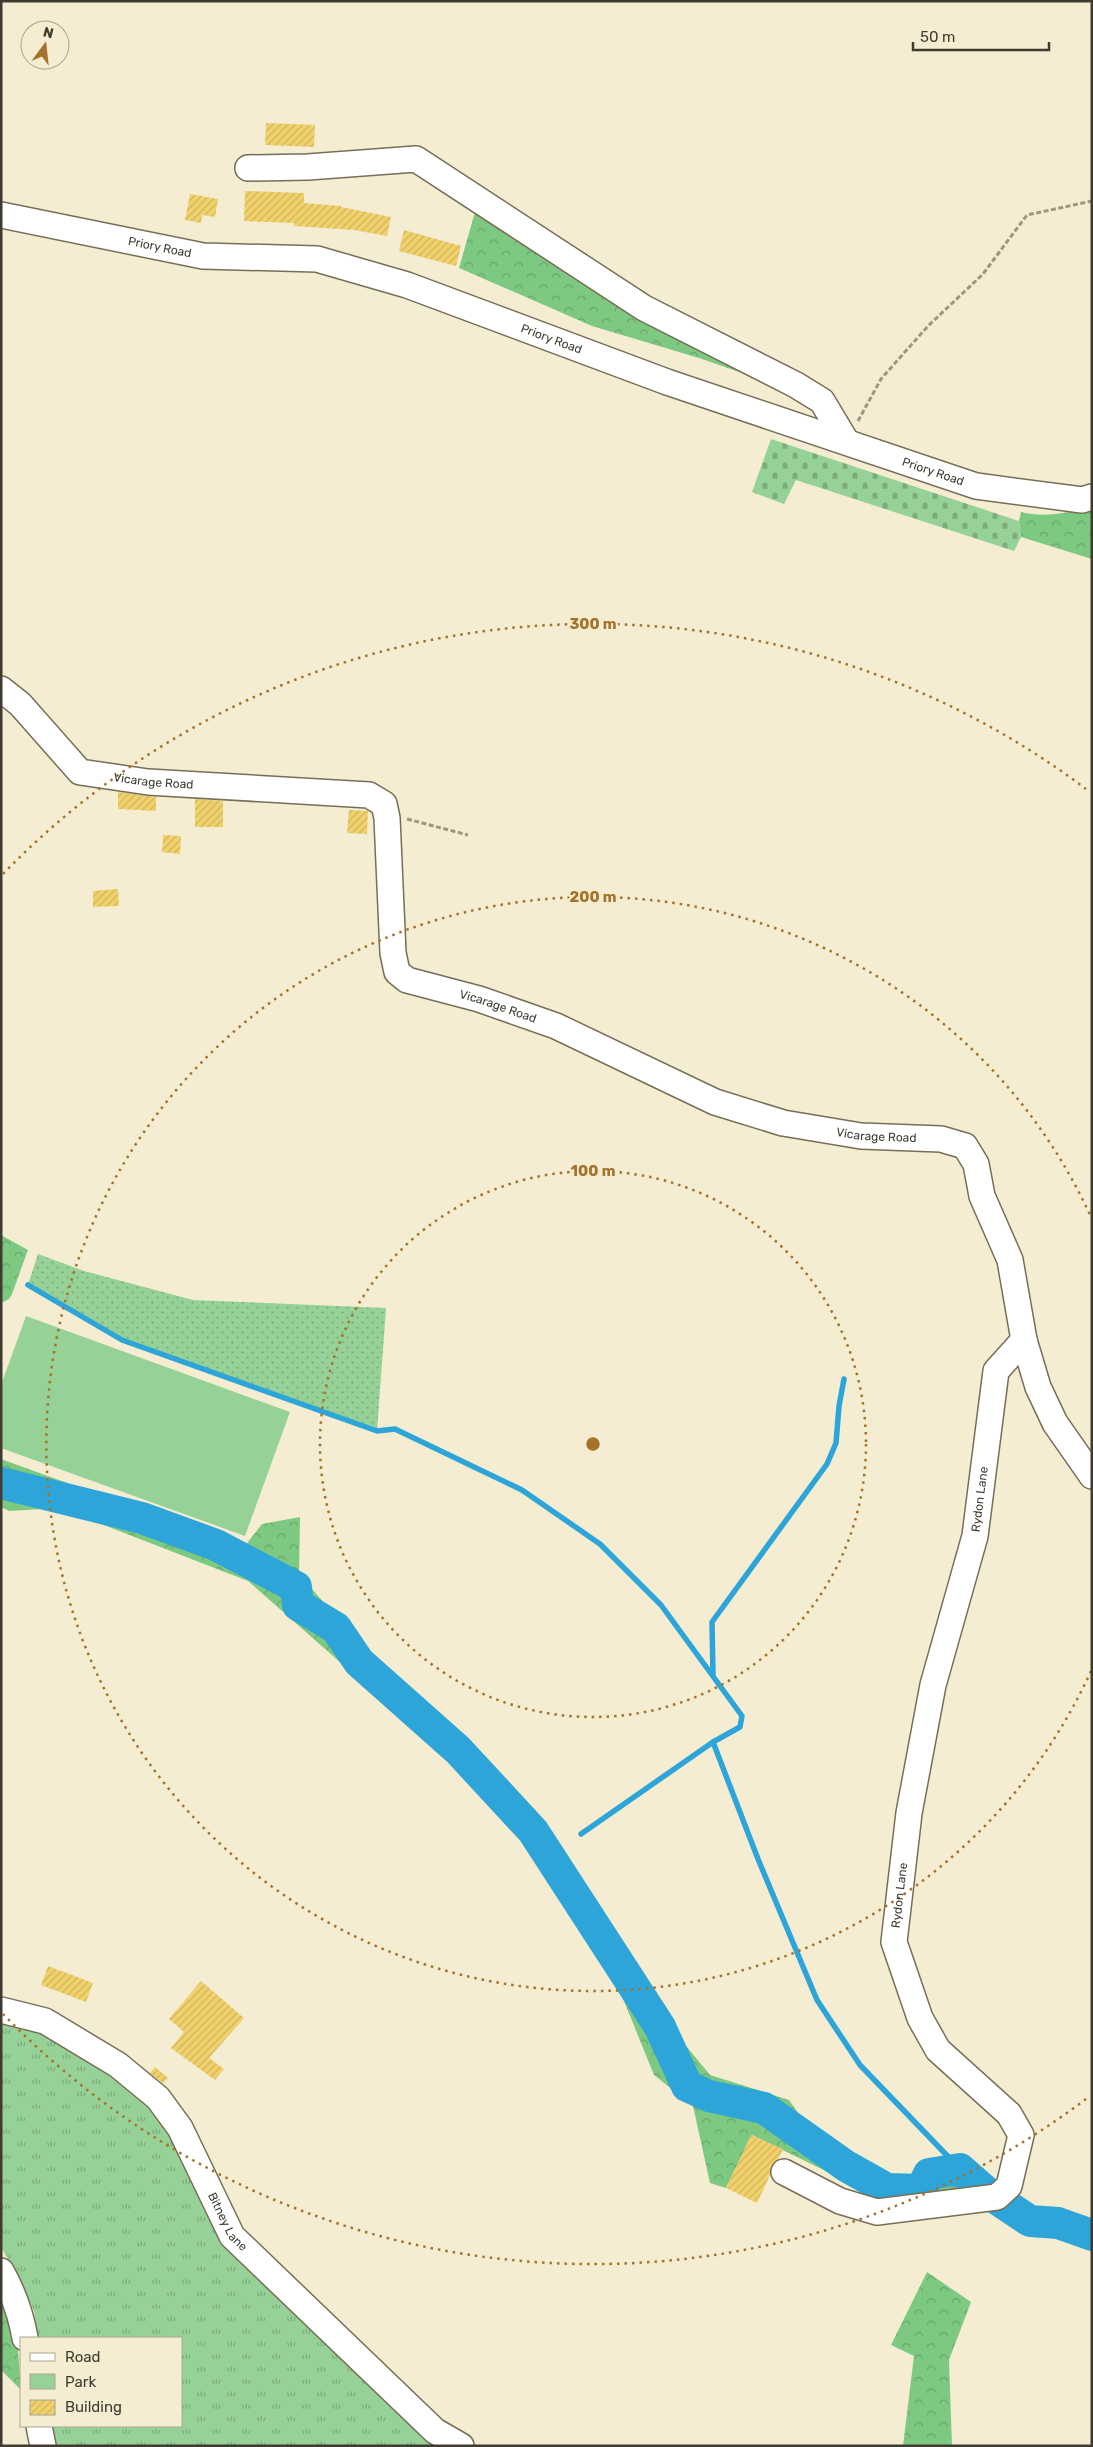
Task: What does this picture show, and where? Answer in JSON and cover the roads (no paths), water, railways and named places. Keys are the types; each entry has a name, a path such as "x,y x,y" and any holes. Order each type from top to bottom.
{"street":[{"path":"248,168 308,167 416,159 644,308 796,384 822,400 846,441"},
{"name":"Priory Road","path":"1,215 203,256 317,259 407,285 667,382 976,486 1082,500 1092,497"},
{"name":"Vicarage Road","path":"1,689 20,704 80,772 148,782 369,794 384,804 386,811 393,953 397,972 407,980 479,999 556,1026 715,1102 766,1118 783,1123 861,1136 941,1139 965,1146 976,1164 982,1196 1010,1260 1024,1340"},
{"path":"1024,1340 1038,1387 1055,1423 1092,1476"},
{"name":"Rydon Lane","path":"784,2172 840,2201 877,2212 997,2197 1009,2186 1021,2136 1009,2114 938,2050 920,2018 894,1942 909,1814 933,1685 975,1536 996,1371 1024,1340"},
{"name":"Bitney Lane","path":"1,2010 45,2021 118,2064 158,2098 180,2128 232,2236 436,2431 461,2446"},
{"path":"1,2271 8,2284 22,2322 25,2337"},
{"path":"39,2427 43,2446"}],"waterway":[{"path":"28,1285 122,1340 377,1431 395,1429 522,1490 600,1544 661,1605 742,1716 740,1727 713,1742 758,1859 817,2000 860,2065 960,2169"},
{"path":"713,1676 712,1622 827,1464 836,1443 839,1406 844,1379"},
{"path":"1,1483 142,1518 216,1545 296,1587 298,1605 336,1628 359,1662 458,1750 533,1831 660,2027 687,2086 709,2096 764,2108 846,2166 887,2189 921,2190 929,2174 960,2169 985,2191 1030,2221 1058,2223 1092,2235"},
{"path":"581,1834 713,1742"}]}
